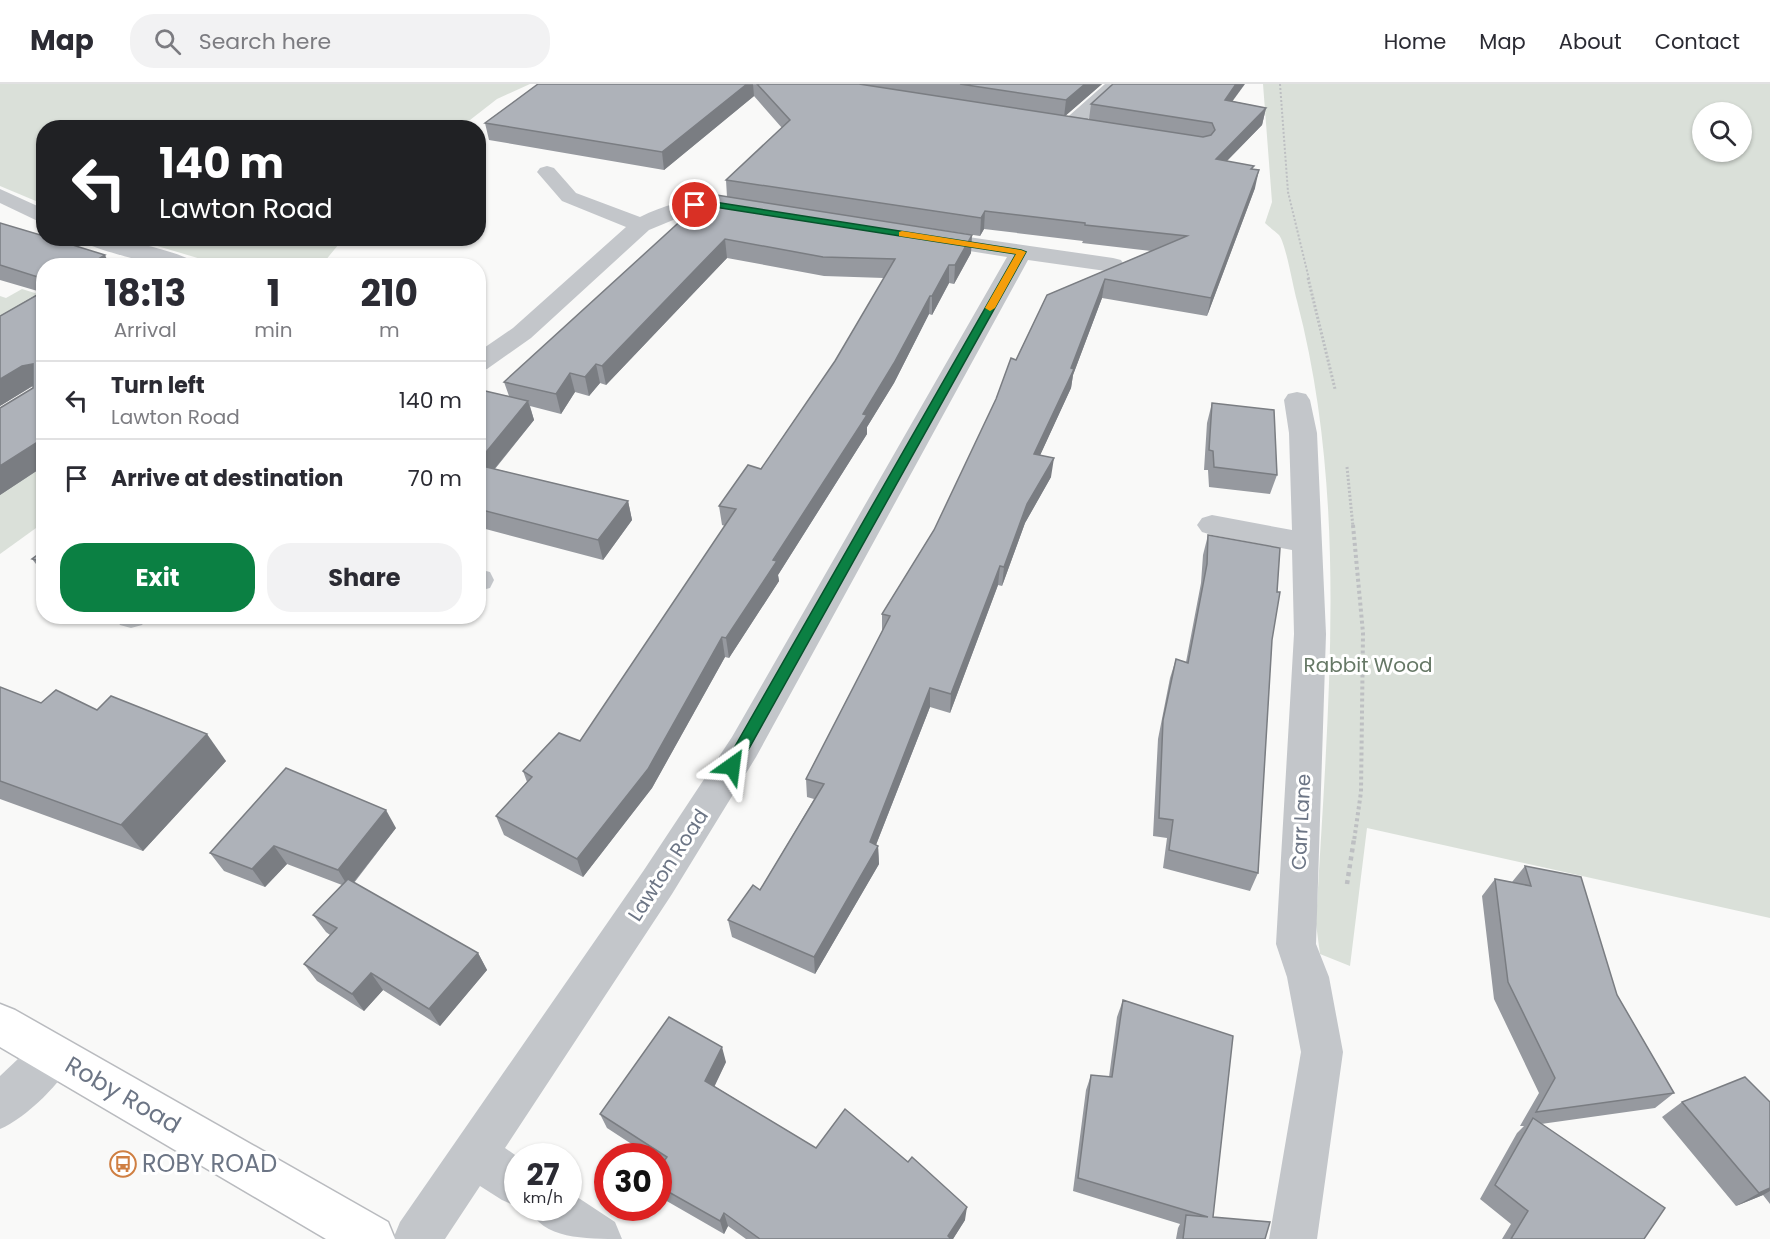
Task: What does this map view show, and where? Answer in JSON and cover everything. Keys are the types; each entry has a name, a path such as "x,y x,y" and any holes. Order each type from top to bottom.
{"main road":[{"name":"Roby Road","path":"0,1024 371,1239"}],"street":[{"path":"1069,126 1116,84"},
{"path":"1046,123 1090,130"},
{"path":"547,172 569,197 641,225"},
{"path":"0,195 36,214"},
{"path":"486,358 522,333 641,225 682,206 708,203 766,213"},
{"path":"894,232 1113,265"},
{"path":"115,246 163,258"},
{"name":"Lawton Road","path":"417,1239 658,882 744,747 1021,252"},
{"name":"Carr Lane","path":"1293,1239 1322,1052 1308,977 1296,944 1310,634 1303,433 1297,400"},
{"path":"1212,525 1307,543"},
{"path":"0,1107 53,1055"},
{"path":"474,1155 504,1175"},
{"path":"571,1221 598,1239"}],"green space":[{"path":"0,84 530,84 497,99 470,120 36,120 36,201 0,186"},
{"name":"Rabbit Wood","path":"1263,84 1770,84 1770,918 1367,828 1350,966 1320,954 1316,924 1331,611 1324,454 1313,377 1284,247 1279,235 1265,223 1272,202"},
{"path":"157,246 337,246 327,258 198,258"},
{"path":"22,289 36,293 0,330 0,296 6,298"},
{"path":"36,470 36,528 0,554 0,494"}],"building":[{"path":"538,84 747,84 662,152 486,122"},
{"path":"757,84 859,84 1203,137 1211,135 1215,130 1212,123 1091,104 1113,84 1236,84 1225,100 1266,108 1216,159 1254,166 1251,169 1259,170 1211,298 1105,279 1071,368 1074,369 1034,454 1054,458 1027,504 1004,567 1000,566 951,694 930,688 870,842 878,846 814,957 728,920 753,885 760,890 824,784 806,779 890,616 882,614 934,530 996,399 1011,358 1016,360 1047,295 1187,236 985,211 981,218 726,180 790,120"},
{"path":"960,84 1085,84 1066,100"},
{"path":"710,194 972,235 955,265 949,265 930,296 863,414 867,415 773,560 777,561 726,638 722,637 648,769 577,859 496,816 532,777 523,771 559,733 580,741 736,509 719,506 748,465 761,469 835,361 895,259 823,257 725,239 602,366 596,364 585,377 570,373 556,394 504,382"},
{"path":"0,223 36,234 36,246 76,246 105,255 100,258 36,258 36,276 0,265"},
{"path":"36,296 36,443 0,466 0,408 33,388 33,364 22,366 0,379 0,316"},
{"path":"486,391 528,401 486,452"},
{"path":"1212,403 1274,410 1277,475 1214,467 1213,451 1209,450"},
{"path":"486,467 628,501 598,540 486,511"},
{"path":"1208,535 1280,548 1277,592 1280,592 1272,640 1258,873 1169,850 1173,820 1159,818 1163,720 1176,659 1188,663 1207,564"},
{"path":"0,687 41,703 56,690 97,710 111,696 207,734 121,825 0,781"},
{"path":"286,768 386,810 338,870 274,846 252,869 210,853"},
{"path":"1525,866 1581,877 1617,995 1674,1093 1536,1112 1555,1078 1508,982 1495,879 1531,886"},
{"path":"348,879 478,953 429,1009 371,973 352,994 304,964 337,928 313,915"},
{"path":"1123,1000 1233,1036 1213,1217 1270,1222 1265,1239 1183,1239 1186,1215 1208,1217 1078,1178 1091,1075 1112,1077"},
{"path":"669,1017 722,1047 705,1081 816,1148 845,1109 908,1162 912,1157 967,1207 948,1236 951,1239 760,1239 724,1213 720,1221 672,1194 672,1143 645,1143 600,1114"},
{"path":"1745,1077 1770,1102 1770,1188 1759,1193 1682,1102"},
{"path":"1533,1118 1665,1208 1644,1239 1511,1239 1528,1211 1495,1185"}],"slow traffic":[{"path":"902,234 1021,252 990,308"}],"place":[{"name":"ROBY ROAD","path":"123,1164"}],"route":[{"path":"695,205 708,203 1021,252 732,766"}]}
